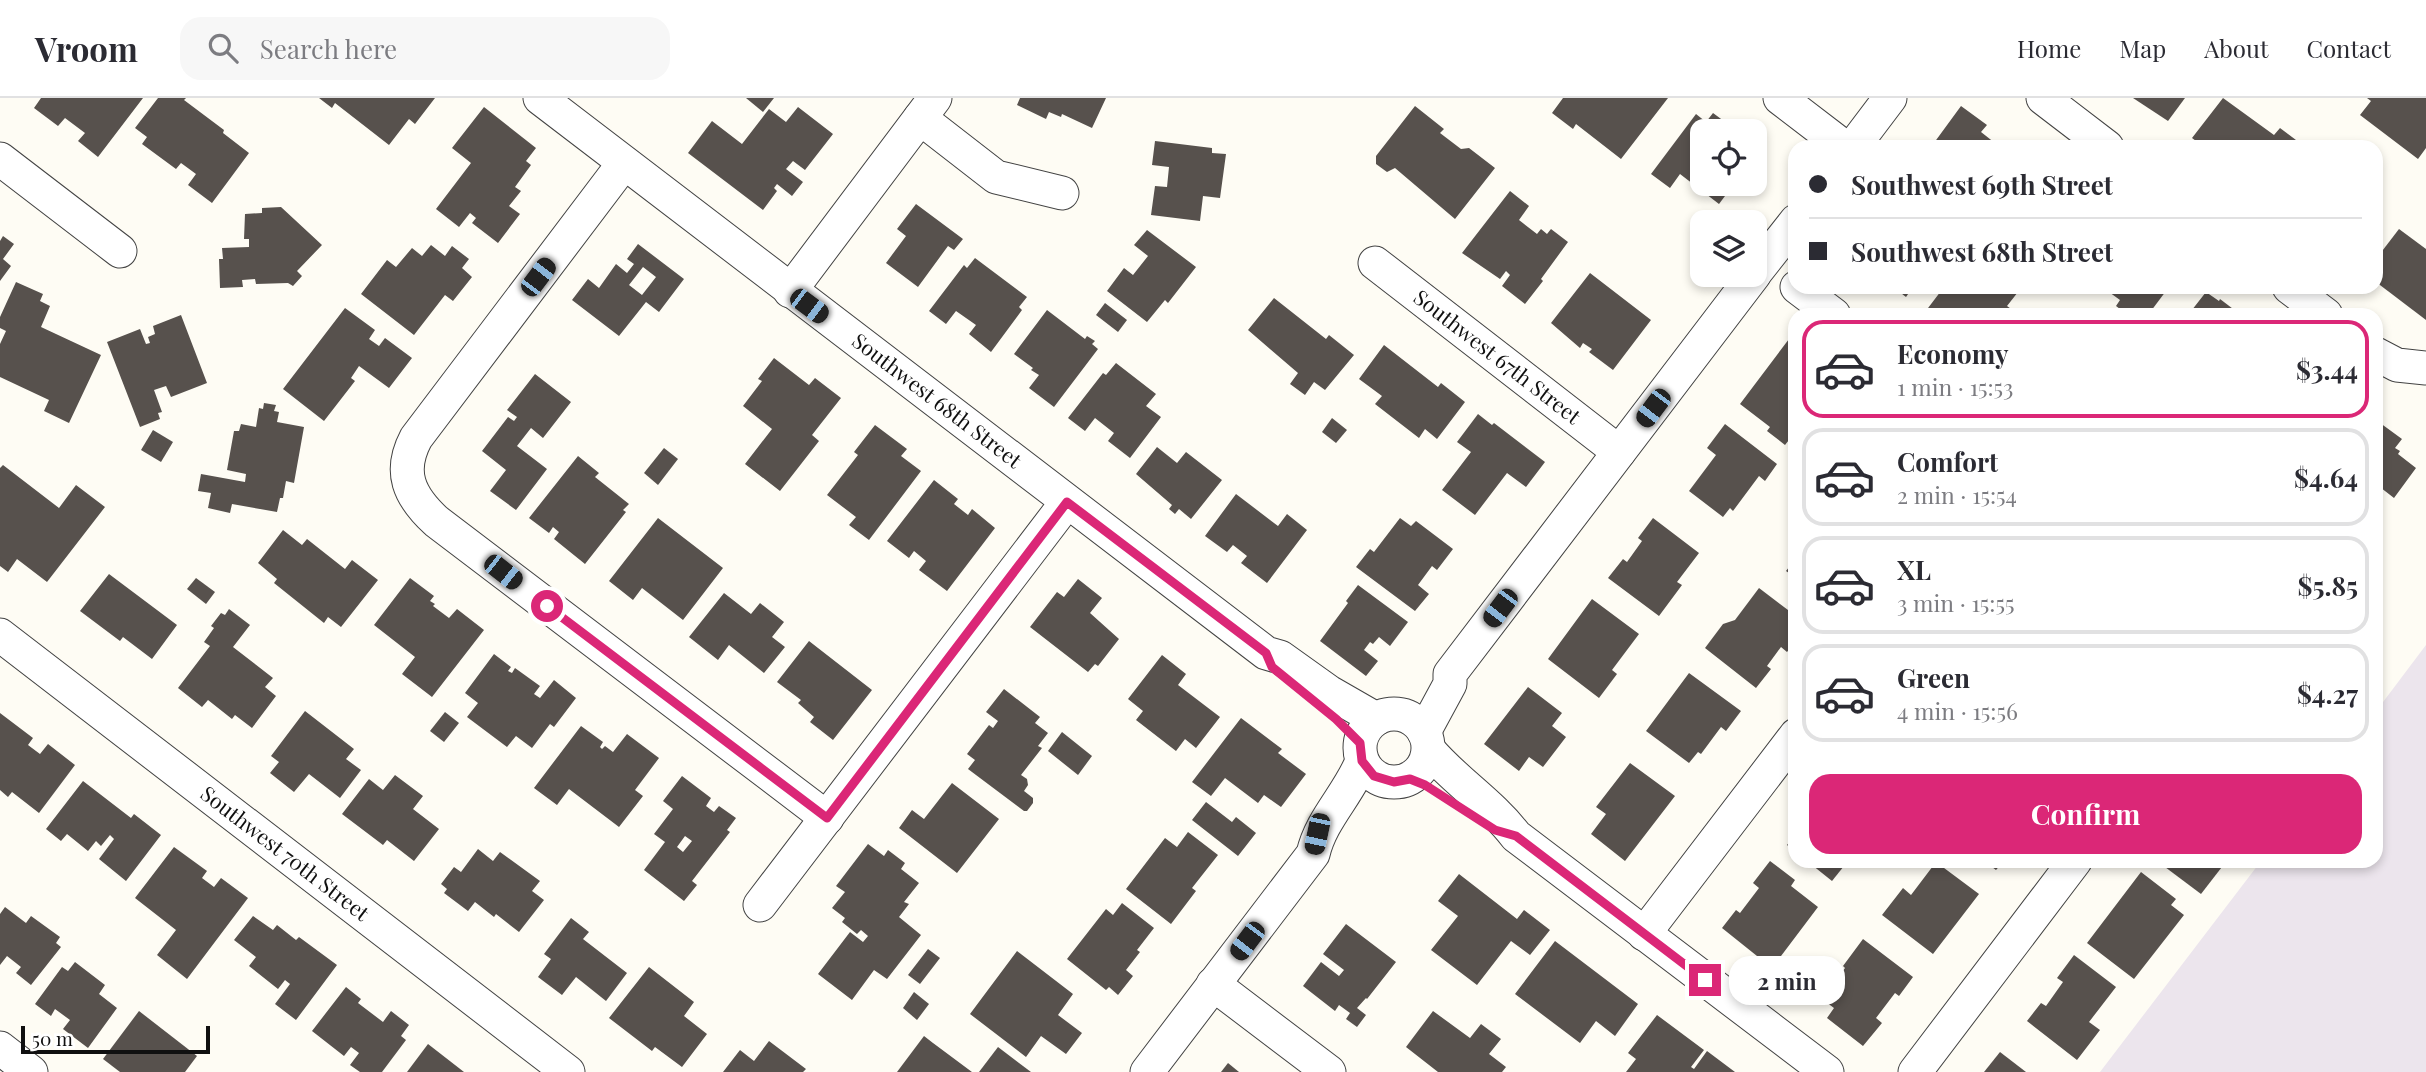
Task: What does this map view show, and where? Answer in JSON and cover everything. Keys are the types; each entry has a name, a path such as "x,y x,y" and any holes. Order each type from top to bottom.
{"street":[{"name":"Southwest 68th Street","path":"540,98 1266,653 1280,657 1460,782 1502,817 1516,836 1827,1072"},
{"path":"1780,98 1835,140"},
{"path":"1858,140 1890,98"},
{"path":"2043,98 2098,140"},
{"path":"790,290 928,108 996,177 1062,193"},
{"path":"0,159 120,251"},
{"path":"624,163 422,429 412,446 406,470 411,490 436,522 827,818"},
{"path":"1767,257 1788,231"},
{"name":"Southwest 67th Street","path":"1375,263 1619,452"},
{"path":"1767,274 1788,284"},
{"path":"1313,854 1317,834 1347,792 1439,677 1450,674 1744,287"},
{"path":"1806,294 1824,308"},
{"path":"2298,294 2317,308"},
{"path":"2383,358 2397,365 2426,368"},
{"path":"760,905 1067,502"},
{"name":"Southwest 70th Street","path":"0,635 568,1072"},
{"name":"Southwest 68th Street","path":"1392,736 1374,776 1437,791 1495,830 1516,836"},
{"path":"1147,1072 1313,854 1332,844 1371,800 1421,770 1392,736"},
{"path":"1644,933 1788,745"},
{"path":"1915,1072 2069,868"},
{"path":"1213,984 1329,1072"},
{"path":"0,1048 31,1072"}],"shaded area":[{"path":"2426,645 2426,1072 2100,1072 2256,868 2383,868 2383,702"}],"building":[{"path":"41,98 143,98 98,157 78,141 85,133 65,118 58,126 34,108"},
{"path":"158,98 186,98 184,100 249,153 212,203 188,185 196,174 181,163 176,169 142,144 147,137 135,128"},
{"path":"319,98 435,98 415,124 409,119 389,145 335,103 332,108"},
{"path":"746,98 774,98 763,112"},
{"path":"1020,98 1106,98 1092,128 1062,114 1061,117 1049,112 1046,119 1017,105"},
{"path":"1563,98 1668,98 1621,159 1576,124 1573,129 1552,113"},
{"path":"2133,98 2185,98 2168,121"},
{"path":"2223,98 2274,135 2280,128 2296,140 2195,140 2192,138"},
{"path":"2367,98 2426,98 2426,148 2418,159 2360,115 2371,101"},
{"path":"1415,106 1444,129 1440,133 1461,149 1469,148 1495,168 1455,219 1395,168 1387,172 1376,164 1376,156"},
{"path":"1961,106 1987,125 1981,132 1991,140 1936,140"},
{"path":"484,107 536,148 526,161 531,165 515,187 521,191 509,206 520,214 498,243 472,223 476,218 470,213 459,227 436,209 471,163 452,148"},
{"path":"798,107 833,134 805,170 793,161 786,169 803,182 792,196 777,184 774,188 777,191 763,210 688,153 712,121 742,144 769,109 786,122"},
{"path":"1713,113 1721,119 1708,119"},
{"path":"1690,122 1690,182 1680,174 1670,188 1651,174"},
{"path":"1155,141 1212,148 1212,153 1226,154 1220,198 1203,196 1200,221 1151,215 1155,186 1167,187 1169,167 1152,165"},
{"path":"1510,191 1529,206 1519,220 1537,234 1541,229 1547,234 1551,229 1568,242 1525,304 1502,286 1510,275 1506,271 1500,279 1462,253"},
{"path":"1709,196 1725,196 1719,204"},
{"path":"916,204 963,239 954,250 948,246 918,287 886,263 906,236 897,229"},
{"path":"281,207 322,245 297,271 302,276 293,286 288,283 256,284 255,279 242,280 243,287 220,288 219,259 223,259 222,248 249,247 249,239 244,239 245,214 262,213 262,208"},
{"path":"2399,229 2426,249 2426,320 2383,287 2383,250"},
{"path":"1147,230 1196,267 1168,303 1165,300 1147,322 1107,291 1124,268 1133,275 1148,256 1134,245"},
{"path":"3,236 14,244 3,259 11,266 0,281 0,241"},
{"path":"638,244 684,279 659,312 646,302 619,336 572,300 588,279 599,288 616,264 627,273 634,264 627,259","holes":["643,267 656,277 642,295 629,285"]},
{"path":"431,245 445,256 452,246 469,259 462,268 472,277 453,301 445,295 414,335 361,294 387,260 396,267 412,248 422,256"},
{"path":"975,258 1027,297 1019,307 1022,310 991,352 969,334 976,325 956,311 946,324 929,311 964,265 967,268"},
{"path":"1590,273 1651,320 1613,370 1589,352 1592,349 1583,343 1580,348 1551,323"},
{"path":"16,282 43,294 40,301 50,306 41,327 101,355 69,423 44,411 49,400 0,377 0,344 6,331 0,328 0,317"},
{"path":"1939,294 2016,294 2007,306 2010,308 1928,308"},
{"path":"2112,294 2164,294 2153,308 2119,308 2116,306 2120,300"},
{"path":"2204,294 2209,294 2232,308 2193,308"},
{"path":"1274,298 1326,339 1329,335 1354,355 1325,390 1314,382 1305,395 1290,384 1298,373 1248,330"},
{"path":"1105,303 1127,320 1118,332 1096,315"},
{"path":"345,308 375,330 369,339 379,346 385,338 412,358 389,388 359,366 351,378 355,381 324,421 283,389"},
{"path":"1047,310 1085,339 1087,336 1095,341 1092,344 1098,349 1054,407 1029,388 1039,375 1014,354"},
{"path":"181,315 207,383 171,397 166,386 154,390 162,412 158,413 160,419 140,427 107,342 140,329 146,344 150,343 148,337 155,334 153,326"},
{"path":"1788,340 1788,441 1785,445 1767,431 1770,427 1740,404"},
{"path":"1384,345 1438,387 1441,383 1465,402 1437,439 1425,429 1419,438 1375,404 1382,396 1359,379"},
{"path":"774,358 809,385 815,378 841,398 812,435 819,441 780,491 745,464 772,429 743,406 762,381 758,379"},
{"path":"1116,363 1156,394 1146,406 1161,417 1130,458 1108,441 1114,433 1095,418 1085,431 1068,418 1103,373 1106,375"},
{"path":"535,374 571,402 543,438 531,428 517,446 547,469 516,510 490,491 506,470 482,451 508,417 514,421 517,417 507,410"},
{"path":"264,403 276,405 274,411 279,412 277,422 304,427 294,483 286,481 277,512 232,504 230,513 208,508 211,493 198,491 201,474 245,482 246,474 227,470 234,431 239,431 241,424 256,427 259,408 263,409"},
{"path":"1478,414 1545,462 1526,487 1507,473 1475,515 1442,490 1471,452 1457,442"},
{"path":"1332,418 1347,430 1336,443 1322,432"},
{"path":"1725,424 1777,464 1765,481 1759,476 1733,511 1730,508 1723,517 1689,491 1716,455 1707,448"},
{"path":"875,425 907,449 901,456 921,471 869,540 849,525 856,517 827,495 858,455 854,452"},
{"path":"2383,425 2402,439 2395,448 2400,451 2398,454 2416,468 2394,498 2383,489"},
{"path":"153,430 173,442 161,462 141,450"},
{"path":"1157,447 1177,463 1186,452 1222,480 1191,519 1179,509 1175,514 1169,509 1172,505 1136,474"},
{"path":"664,448 678,459 658,485 644,473"},
{"path":"578,456 599,473 595,477 629,504 623,510 626,512 585,564 554,539 559,532 553,527 549,533 529,518"},
{"path":"3,465 59,508 76,485 105,507 47,582 17,559 8,572 0,566 0,468"},
{"path":"934,480 958,499 954,504 968,515 972,509 995,528 947,591 919,570 926,561 914,551 909,558 887,541"},
{"path":"1236,494 1278,526 1287,514 1307,530 1267,583 1241,563 1247,556 1233,545 1227,552 1205,536"},
{"path":"658,518 723,568 683,620 642,588 633,600 609,581"},
{"path":"1400,518 1411,526 1416,521 1453,549 1437,570 1432,566 1418,585 1429,594 1415,611 1356,567 1370,549 1374,552"},
{"path":"1653,518 1699,553 1677,582 1682,585 1659,616 1608,578 1623,559 1627,562 1642,541 1638,538"},
{"path":"283,530 302,545 307,539 345,569 352,560 378,580 341,627 328,617 324,623 274,583 277,579 258,563"},
{"path":"109,574 177,625 152,659 123,637 120,641 80,611"},
{"path":"196,578 215,592 206,604 187,589"},
{"path":"410,578 434,596 430,601 435,604 433,606 449,618 457,609 484,630 432,697 402,674 415,657 374,625"},
{"path":"1078,579 1102,598 1090,613 1119,639 1098,666 1095,664 1088,672 1030,627 1057,592 1064,597"},
{"path":"1358,585 1408,622 1390,646 1379,637 1373,644 1370,642 1364,650 1378,661 1366,676 1320,641"},
{"path":"1759,588 1788,610 1788,651 1781,647 1767,666 1771,669 1756,688 1705,648 1723,624 1735,620"},
{"path":"724,593 751,614 760,603 784,622 772,637 785,647 764,673 729,645 718,660 689,637"},
{"path":"1592,599 1639,634 1612,670 1617,674 1599,698 1548,659"},
{"path":"229,609 250,625 233,647 273,678 265,687 276,696 252,728 235,715 232,719 208,700 202,707 178,688 210,646 204,642 214,628 211,626 221,613 225,615"},
{"path":"809,641 872,690 833,740 810,722 814,717 798,703 801,700 777,682"},
{"path":"494,654 511,667 508,671 512,673 515,668 540,686 534,694 540,698 554,680 576,698 554,727 550,724 532,748 516,736 507,747 467,717 478,703 465,693"},
{"path":"1162,655 1186,674 1178,685 1220,717 1196,748 1185,739 1176,751 1136,720 1143,711 1128,699"},
{"path":"1689,673 1741,711 1726,731 1721,727 1701,754 1698,752 1689,763 1646,731"},
{"path":"1528,687 1562,713 1552,726 1566,737 1543,767 1529,757 1519,771 1484,744"},
{"path":"1004,689 1040,717 1035,723 1048,733 1038,746 1042,748 1021,775 1027,779 1028,785 1024,791 1033,798 1027,811 968,769 975,760 967,754 989,725 993,728 998,721 986,712"},
{"path":"305,711 354,749 346,759 361,770 340,798 309,774 294,792 270,773 279,762 271,756"},
{"path":"445,712 459,723 444,742 430,731"},
{"path":"0,713 33,738 28,745 40,754 48,744 75,765 39,813 12,792 8,797 0,790"},
{"path":"1241,718 1282,749 1278,753 1306,774 1281,807 1264,795 1258,803 1225,778 1211,796 1192,782"},
{"path":"581,726 603,742 600,747 602,749 605,746 613,752 627,734 659,758 635,790 643,796 619,827 569,789 557,805 534,788"},
{"path":"1062,732 1092,756 1078,775 1048,751"},
{"path":"1630,763 1675,796 1625,861 1591,834 1606,814 1596,807"},
{"path":"395,775 423,796 413,809 439,829 414,861 387,840 383,845 342,814 369,779 383,790"},
{"path":"682,776 711,798 706,806 714,812 719,806 736,818 727,830 730,832 692,881 697,885 684,901 644,870 665,842 654,834 673,809 663,801","holes":["685,836 692,841 683,852 677,847"]},
{"path":"83,781 131,818 134,814 161,835 126,881 99,859 114,839 110,835 101,846 96,841 88,851 67,834 61,841 46,829"},
{"path":"952,783 999,819 957,873 899,828 912,810 924,819"},
{"path":"1206,802 1232,822 1236,817 1256,833 1238,856 1192,820"},
{"path":"1188,832 1218,855 1192,888 1196,891 1171,924 1126,889 1165,838 1177,847"},
{"path":"868,844 884,856 888,850 905,863 901,869 919,883 904,902 909,904 899,917 921,935 887,979 874,970 852,1000 818,974 850,932 863,942 868,936 861,930 857,934 842,922 845,918 832,908 845,892 836,886"},
{"path":"174,847 207,871 202,878 214,887 221,878 248,898 187,979 157,955 176,930 135,898"},
{"path":"478,849 493,861 500,852 540,881 532,891 544,900 519,932 475,902 468,911 444,893 447,889 441,884 454,867 461,872"},
{"path":"1770,861 1795,880 1791,886 1818,907 1772,968 1722,928 1736,910 1740,913 1759,888 1753,883"},
{"path":"1816,868 1842,868 1832,881"},
{"path":"1931,868 1944,868 1979,894 1933,954 1882,915 1903,888 1911,895"},
{"path":"2166,868 2221,868 2201,894"},
{"path":"2141,872 2176,899 2171,905 2184,915 2134,979 2087,943"},
{"path":"1459,874 1517,919 1524,910 1550,930 1530,955 1511,941 1477,985 1431,950 1458,916 1438,901"},
{"path":"1122,903 1154,928 1126,970 1133,976 1118,995 1109,987 1106,990 1067,959 1106,909 1113,915"},
{"path":"5,907 26,923 31,916 60,937 56,943 61,947 31,985 16,973 21,967 7,956 0,965 0,914"},
{"path":"253,916 273,930 277,925 296,940 299,937 337,965 296,1020 275,1004 290,984 285,980 278,989 249,966 256,957 234,940"},
{"path":"571,918 589,932 583,939 627,973 606,1001 576,977 562,995 538,977 551,959 544,954"},
{"path":"1346,924 1396,962 1357,1008 1366,1015 1357,1027 1346,1019 1350,1013 1339,1005 1335,1011 1303,986 1321,962 1339,976 1344,970 1323,954"},
{"path":"1863,939 1913,977 1899,996 1895,993 1876,1018 1882,1023 1863,1046 1827,1018 1834,1008 1822,999"},
{"path":"1555,941 1638,1004 1615,1036 1596,1021 1580,1043 1515,994"},
{"path":"928,949 940,958 920,984 908,975"},
{"path":"1017,951 1073,994 1058,1015 1082,1033 1066,1054 1041,1036 1026,1057 970,1014"},
{"path":"2074,955 2116,987 2089,1022 2100,1030 2077,1060 2027,1021 2041,1003 2046,1006 2063,982 2057,978"},
{"path":"75,962 105,985 99,994 117,1008 88,1048 63,1029 70,1020 55,1009 51,1016 35,1004 62,967 68,971"},
{"path":"649,967 694,1002 684,1016 707,1034 682,1067 655,1047 652,1051 609,1018"},
{"path":"346,987 361,999 358,1003 383,1022 391,1011 409,1025 401,1036 406,1040 382,1072 360,1072 350,1065 359,1053 351,1047 344,1056 312,1031"},
{"path":"914,992 929,1004 917,1020 903,1008"},
{"path":"139,1011 197,1056 185,1072 120,1072 103,1059"},
{"path":"1433,1011 1470,1038 1481,1024 1501,1039 1489,1054 1506,1067 1502,1072 1438,1072 1406,1047"},
{"path":"1657,1015 1704,1050 1691,1067 1694,1069 1707,1051 1735,1072 1626,1072 1636,1059 1628,1053"},
{"path":"924,1036 933,1043 972,1072 897,1072"},
{"path":"769,1041 806,1069 803,1072 723,1072 740,1050 754,1061"},
{"path":"428,1044 464,1072 407,1072"},
{"path":"998,1047 1031,1072 979,1072"},
{"path":"2000,1052 2026,1072 1984,1072"},
{"path":"1228,1063 1239,1072 1221,1072"}],"route":[{"path":"547,606 827,818 1067,502 1266,653 1272,667 1336,719 1360,743 1362,761 1374,776 1394,782 1410,779 1425,785 1495,830 1516,836 1705,980"}]}
